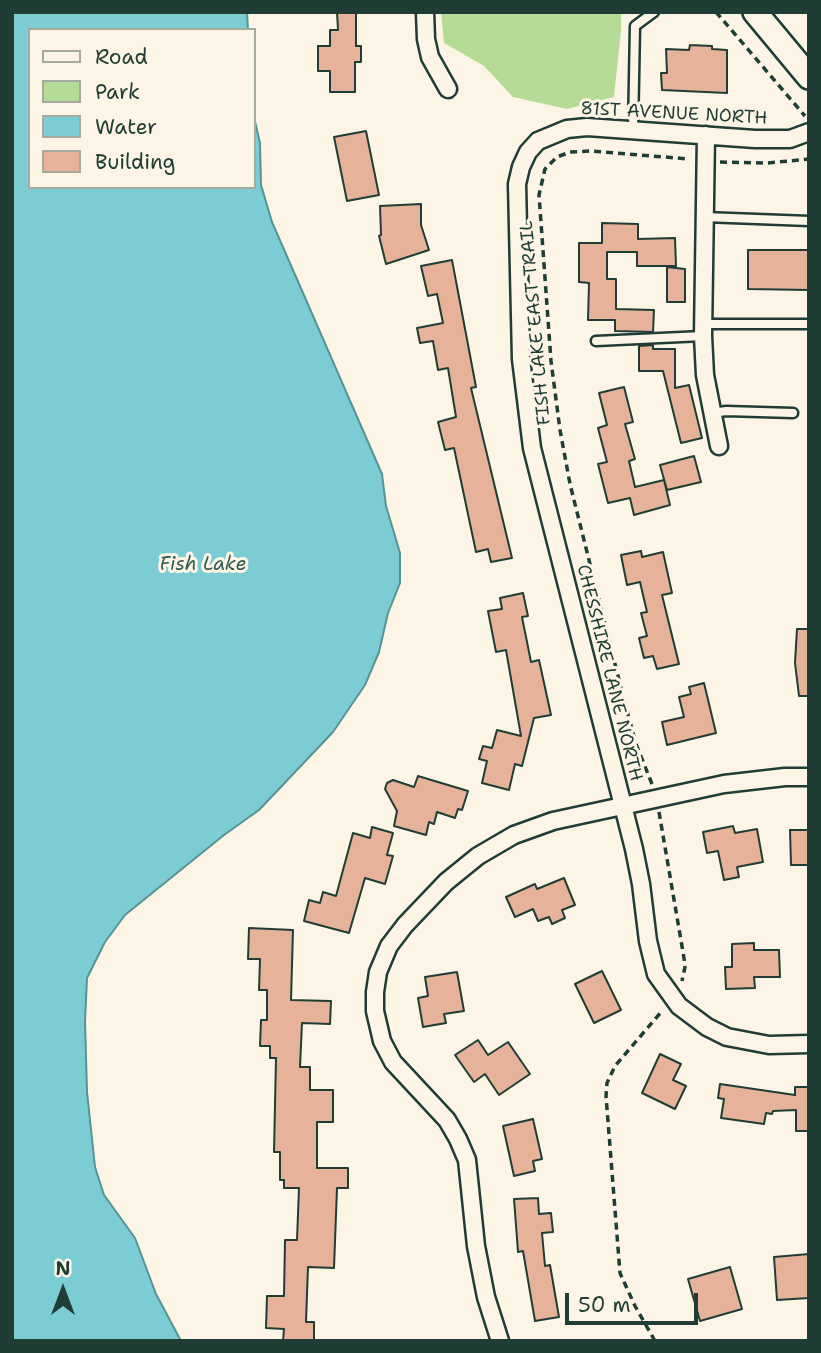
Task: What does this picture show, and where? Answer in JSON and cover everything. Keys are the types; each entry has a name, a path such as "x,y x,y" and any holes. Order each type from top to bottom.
{"street":[{"path":"425,12 430,57 448,89"},
{"path":"755,12 809,77"},
{"name":"81ST AVENUE NORTH","path":"538,141 567,129 587,127 790,139 807,124"},
{"path":"706,135 703,330 705,375 719,446"},
{"name":"CHESSHIRE LANE NORTH","path":"500,1341 479,1265 467,1160 447,1120 393,1062 382,1041 375,1011 378,972 389,946 446,882 478,856 514,835 553,821 624,806 532,448 525,399 518,307 517,184 528,152 538,141"},
{"path":"809,777 724,784 624,806 641,884 652,958 656,974 671,998 692,1017 727,1037 769,1045 809,1044"}],"lane":[{"path":"632,131 635,26 654,12"},
{"path":"704,217 809,221"},
{"path":"596,341 703,330 809,324"},
{"path":"712,413 793,413"}],"path":[{"path":"716,12 807,124"},
{"name":"FISH LAKE EAST TRAIL","path":"653,787 629,720 573,496 560,430 551,361 539,195 545,169 558,157 570,152 591,151 695,160"},
{"path":"715,162 768,163 809,159"},
{"path":"659,810 685,967 677,988"},
{"path":"655,1341 620,1273 606,1096 607,1083 615,1066 666,1007"}],"green space":[{"path":"441,12 621,12 614,97 567,109 513,97 484,66 444,43"}],"water":[{"name":"Fish Lake","path":"12,12 247,12 248,28 28,28 28,189 256,189 256,126 260,143 261,185 272,222 382,474 386,506 400,553 400,583 388,613 379,652 365,685 333,732 259,810 125,915 105,942 87,978 87,1092 95,1167 104,1195 135,1238 156,1294 181,1341 12,1341"}],"building":[{"path":"337,12 356,12 356,46 361,46 361,62 355,62 355,92 330,92 330,71 318,71 318,46 330,46 330,30 338,30"},
{"path":"690,45 727,50 727,93 662,90 661,73 667,73 666,49 689,50"},
{"path":"366,131 379,195 347,201 334,137"},
{"path":"421,204 421,225 429,250 386,264 379,236 380,206"},
{"path":"602,223 638,224 638,239 675,238 676,266 637,266 637,252 607,252 607,279 616,279 616,309 654,310 653,332 615,331 615,320 588,320 589,283 579,282 579,243 602,243"},
{"path":"748,250 809,250 809,290 748,289"},
{"path":"452,260 476,387 471,388 512,558 491,562 488,549 476,552 454,448 445,450 438,422 456,417 448,368 438,370 433,341 420,343 417,328 443,323 437,294 428,296 421,266"},
{"path":"667,267 685,269 685,302 667,302"},
{"path":"653,345 653,349 675,349 675,388 689,385 702,438 681,443 663,371 639,371 639,346"},
{"path":"624,387 633,422 625,424 635,459 629,461 635,487 664,480 670,505 634,515 630,498 608,503 598,464 607,462 598,428 607,425 599,393"},
{"path":"694,456 701,482 667,490 660,465"},
{"path":"641,551 642,557 663,552 672,593 662,595 679,664 657,669 653,656 644,658 639,638 647,636 641,613 647,612 640,582 627,585 621,555"},
{"path":"523,593 528,616 522,617 531,662 539,660 551,715 534,718 522,766 515,764 509,790 482,783 487,761 479,759 483,746 492,748 497,730 521,736 506,650 496,652 488,611 502,609 500,598"},
{"path":"797,629 809,629 809,696 799,696 795,663"},
{"path":"704,683 716,733 667,745 662,722 684,717 679,697 691,694 689,687"},
{"path":"418,776 468,791 462,810 458,809 455,818 437,812 434,824 429,822 426,835 394,826 397,811 385,789 387,783 393,780 414,787"},
{"path":"733,826 735,833 757,829 763,862 737,867 739,877 724,880 718,851 707,853 703,832"},
{"path":"372,827 393,833 387,855 393,856 385,884 365,878 349,933 304,921 309,900 320,903 323,892 336,896 353,833 370,838"},
{"path":"790,830 809,830 809,865 791,865"},
{"path":"564,878 575,905 562,910 565,918 552,924 549,917 538,921 533,909 515,917 506,897 535,884 537,889"},
{"path":"249,928 293,930 291,1000 331,1001 330,1024 302,1023 300,1067 310,1067 310,1090 333,1090 333,1122 317,1122 317,1168 348,1168 348,1188 337,1188 334,1268 308,1267 306,1322 314,1322 314,1341 283,1341 284,1329 266,1328 267,1296 284,1296 285,1240 297,1240 299,1188 284,1188 284,1180 280,1180 280,1152 274,1152 276,1058 270,1058 270,1046 260,1046 261,1020 267,1020 267,990 259,990 260,959 248,959"},
{"path":"754,943 754,950 779,950 780,977 754,977 755,988 726,989 725,967 732,967 732,944"},
{"path":"602,971 621,1010 594,1023 575,984"},
{"path":"457,972 464,1011 444,1014 446,1023 423,1027 418,998 428,996 425,977"},
{"path":"478,1040 488,1055 508,1042 530,1074 499,1095 485,1074 474,1082 455,1055"},
{"path":"660,1054 681,1064 673,1080 686,1086 675,1109 642,1093"},
{"path":"720,1084 795,1095 795,1087 809,1087 809,1131 796,1131 796,1110 766,1113 764,1124 721,1118 724,1099 718,1098"},
{"path":"533,1119 542,1159 533,1161 535,1171 514,1176 503,1126"},
{"path":"538,1198 539,1214 551,1213 553,1232 542,1233 545,1266 550,1265 559,1317 535,1321 523,1251 518,1252 514,1199"},
{"path":"809,1254 809,1298 777,1300 774,1257"},
{"path":"730,1267 742,1309 700,1321 688,1279"}]}
